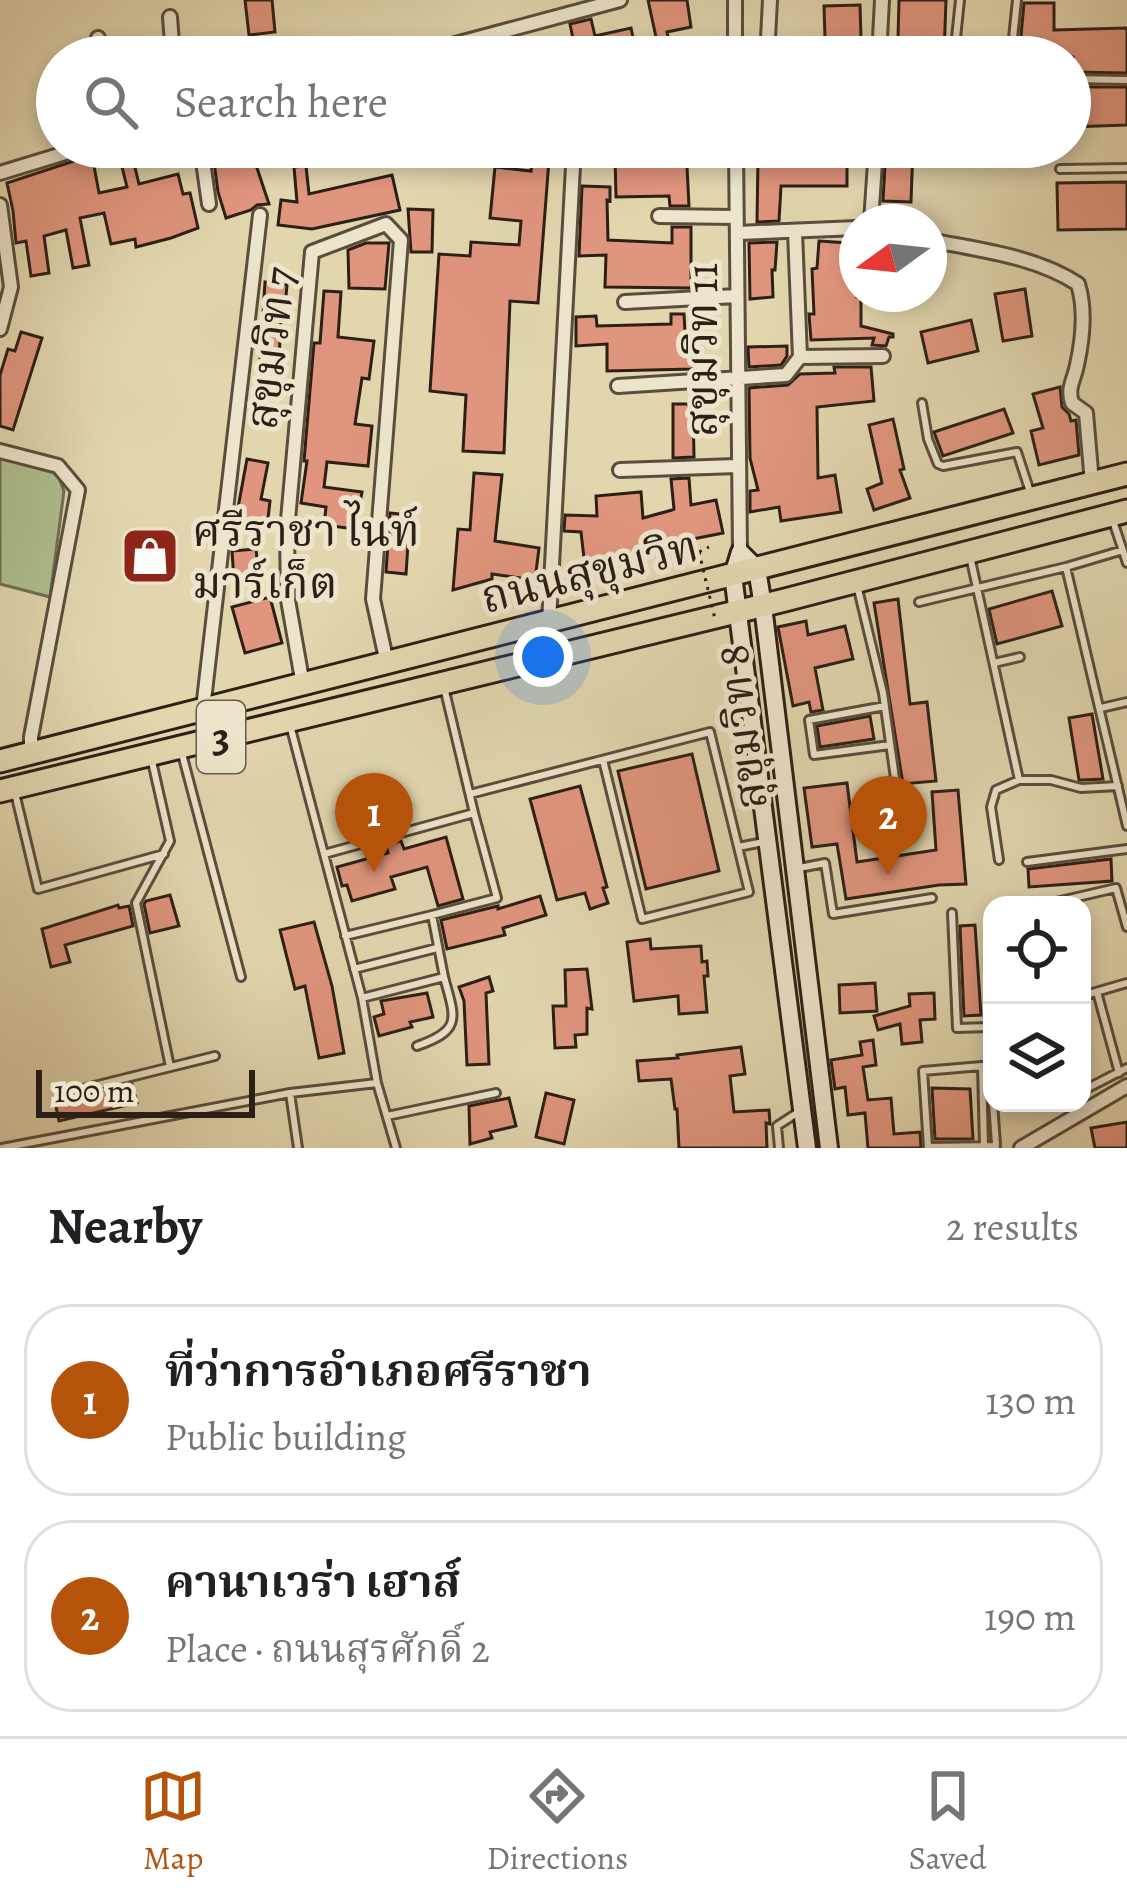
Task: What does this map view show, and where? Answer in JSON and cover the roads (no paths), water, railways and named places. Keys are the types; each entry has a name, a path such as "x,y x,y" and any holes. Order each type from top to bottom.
{"highway":[{"name":"ถนนสุขุมวิท","path":"0,761 1127,474"},
{"name":"ถนนสุขุมวิท","path":"7,789 739,612 1119,513"}],"main road":[{"path":"740,552 757,569 763,606"},
{"name":"สุขุมวิท 11","path":"739,612 733,575 740,552"},
{"name":"สุขุมวิท 8","path":"763,606 829,1148"},
{"name":"สุขุมวิท 8","path":"739,612 806,1148"},
{"path":"768,842 791,839"},
{"path":"794,1038 815,1036"}],"street":[{"path":"485,36 620,0"},
{"path":"735,0 735,36"},
{"path":"768,36 770,0"},
{"path":"880,36 881,0"},
{"path":"170,17 171,36"},
{"path":"0,173 36,162"},
{"path":"204,168 209,204"},
{"path":"549,622 573,168"},
{"name":"สุขุมวิท 11","path":"736,168 740,552"},
{"path":"872,204 875,168"},
{"path":"0,206 11,287 0,329"},
{"path":"203,710 260,215"},
{"path":"659,216 736,217"},
{"name":"สุขุมวิท 7","path":"304,685 288,601 287,531 312,252 386,224 401,239 373,599 387,663"},
{"path":"737,232 839,229"},
{"path":"618,386 786,375 800,357 795,232"},
{"path":"947,244 1058,271 1078,284 1084,304 1077,370 1068,389 1072,404 1086,413 1092,483"},
{"path":"625,302 737,296"},
{"path":"800,357 883,356"},
{"path":"0,451 58,466 78,490 31,754"},
{"path":"620,470 737,466"},
{"path":"1021,1148 1127,1087"}],"lane":[{"path":"956,36 960,0"},
{"path":"1013,36 1017,0"},
{"path":"1091,80 1127,80"},
{"path":"1060,169 1127,168"},
{"path":"922,403 938,464 1017,452 1032,499"},
{"path":"1119,513 1127,563"},
{"path":"919,602 1123,550"},
{"path":"969,552 1019,781"},
{"path":"1066,567 1127,826"},
{"path":"856,582 885,706 901,821"},
{"path":"994,663 1020,657"},
{"path":"345,936 497,898 443,684"},
{"path":"1101,708 1127,702"},
{"path":"885,706 808,720 814,755 890,745"},
{"path":"290,721 396,1148"},
{"path":"470,794 710,732 749,892 642,919 603,760"},
{"path":"180,746 241,977"},
{"path":"151,754 170,841 136,903 170,1067"},
{"path":"999,860 991,807 996,790 1041,778 1081,788 1117,782 1127,772"},
{"path":"7,789 38,889 164,854"},
{"path":"324,854 475,812"},
{"path":"738,847 768,842"},
{"path":"1027,862 1127,849"},
{"path":"796,868 825,863 833,914 932,898"},
{"path":"1080,896 1116,887 1127,927"},
{"path":"952,913 957,1028 983,1027"},
{"path":"417,1046 436,1039 454,1017 432,914"},
{"path":"354,969 437,948"},
{"path":"362,998 444,977"},
{"path":"1091,994 1127,983"},
{"path":"1097,992 1118,1073"},
{"path":"86,1088 215,1056"},
{"path":"984,1146 982,1066 923,1071 928,1147 996,1147 994,1112"},
{"path":"1091,1086 1127,1068"},
{"path":"2,1148 377,1082"},
{"path":"387,1117 496,1093"},
{"path":"290,1094 298,1148"},
{"path":"779,1148 776,1126 801,1111"}],"place":[{"name":"ศรีราชา ไนท์ มาร์เก็ต","path":"150,556"},
{"name":"ที่ว่าการอำเภอศรีราชา","path":"374,872"},
{"name":"คานาเวร่า เฮาส์","path":"888,875"}]}
